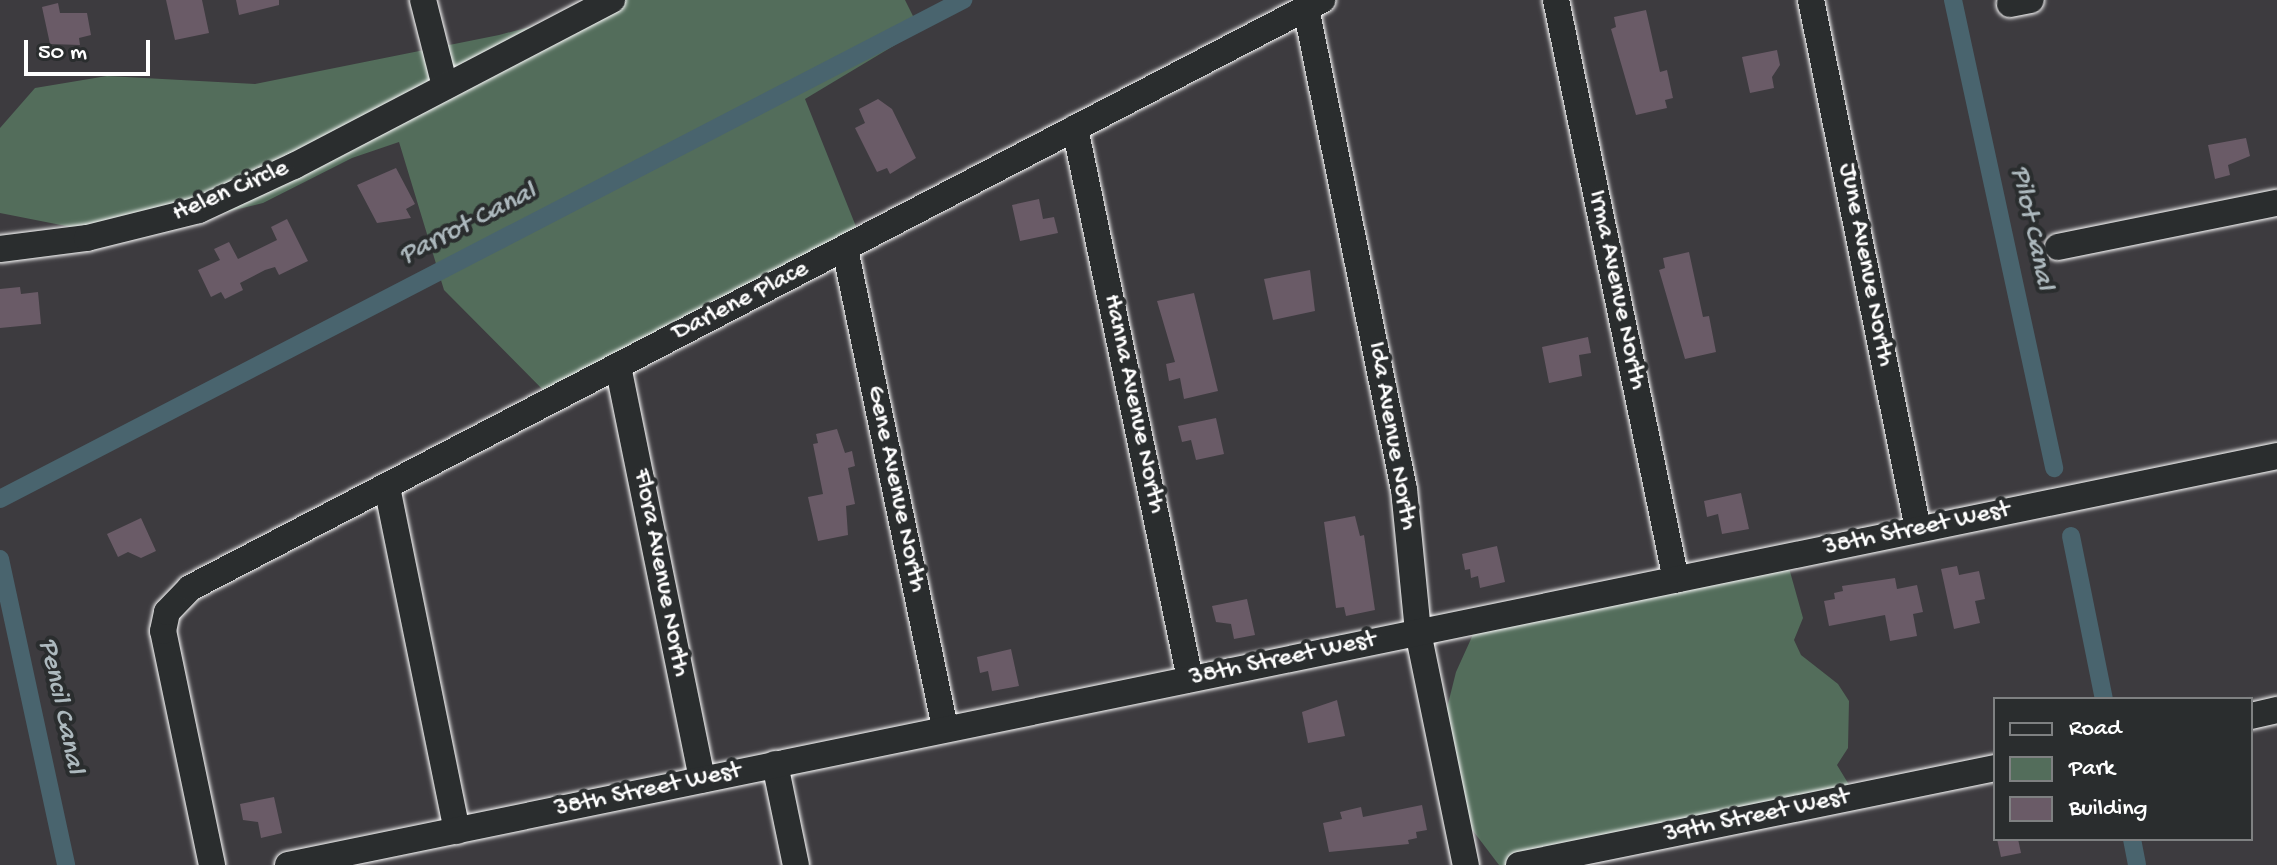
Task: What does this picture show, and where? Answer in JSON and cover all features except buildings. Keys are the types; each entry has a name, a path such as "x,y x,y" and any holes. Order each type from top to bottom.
{"street":[{"path":"423,0 445,86"},
{"name":"Helen Circle","path":"0,249 87,238 199,210 612,0"},
{"name":"Irma Avenue North","path":"1556,0 1676,580"},
{"name":"June Avenue North","path":"1811,0 1918,529"},
{"name":"Darlene Place","path":"212,865 163,631 167,612 190,588 1314,4"},
{"name":"Ida Avenue North","path":"1314,4 1404,489 1418,632 1466,865"},
{"name":"Hanna Avenue North","path":"1075,128 1190,679"},
{"path":"2058,247 2277,203"},
{"name":"Gene Avenue North","path":"845,249 945,729"},
{"name":"Flora Avenue North","path":"618,366 702,780"},
{"name":"38th Street West","path":"288,865 2277,456"},
{"path":"387,487 457,831"},
{"path":"2253,716 2277,710"},
{"path":"775,764 796,865"},
{"name":"39th Street West","path":"1519,865 1993,768"}],"green space":[{"path":"588,0 905,0 920,30 805,99 857,229 553,400 444,290 399,142 352,158 263,203 122,237 0,213 0,128 35,88 107,76 255,84 499,35 575,15"},
{"path":"1789,568 1803,618 1794,640 1801,655 1838,684 1849,701 1848,748 1837,765 1854,793 1539,865 1499,865 1464,819 1445,716 1456,672 1480,619"}],"waterway":[{"name":"Parrot Canal","path":"0,499 963,0"},
{"name":"Pilot Canal","path":"1953,0 2054,468"},
{"name":"Pilot Canal","path":"2071,536 2104,697"},
{"name":"Pencil Canal","path":"0,559 66,865"},
{"name":"Pilot Canal","path":"2132,841 2137,865"}]}
